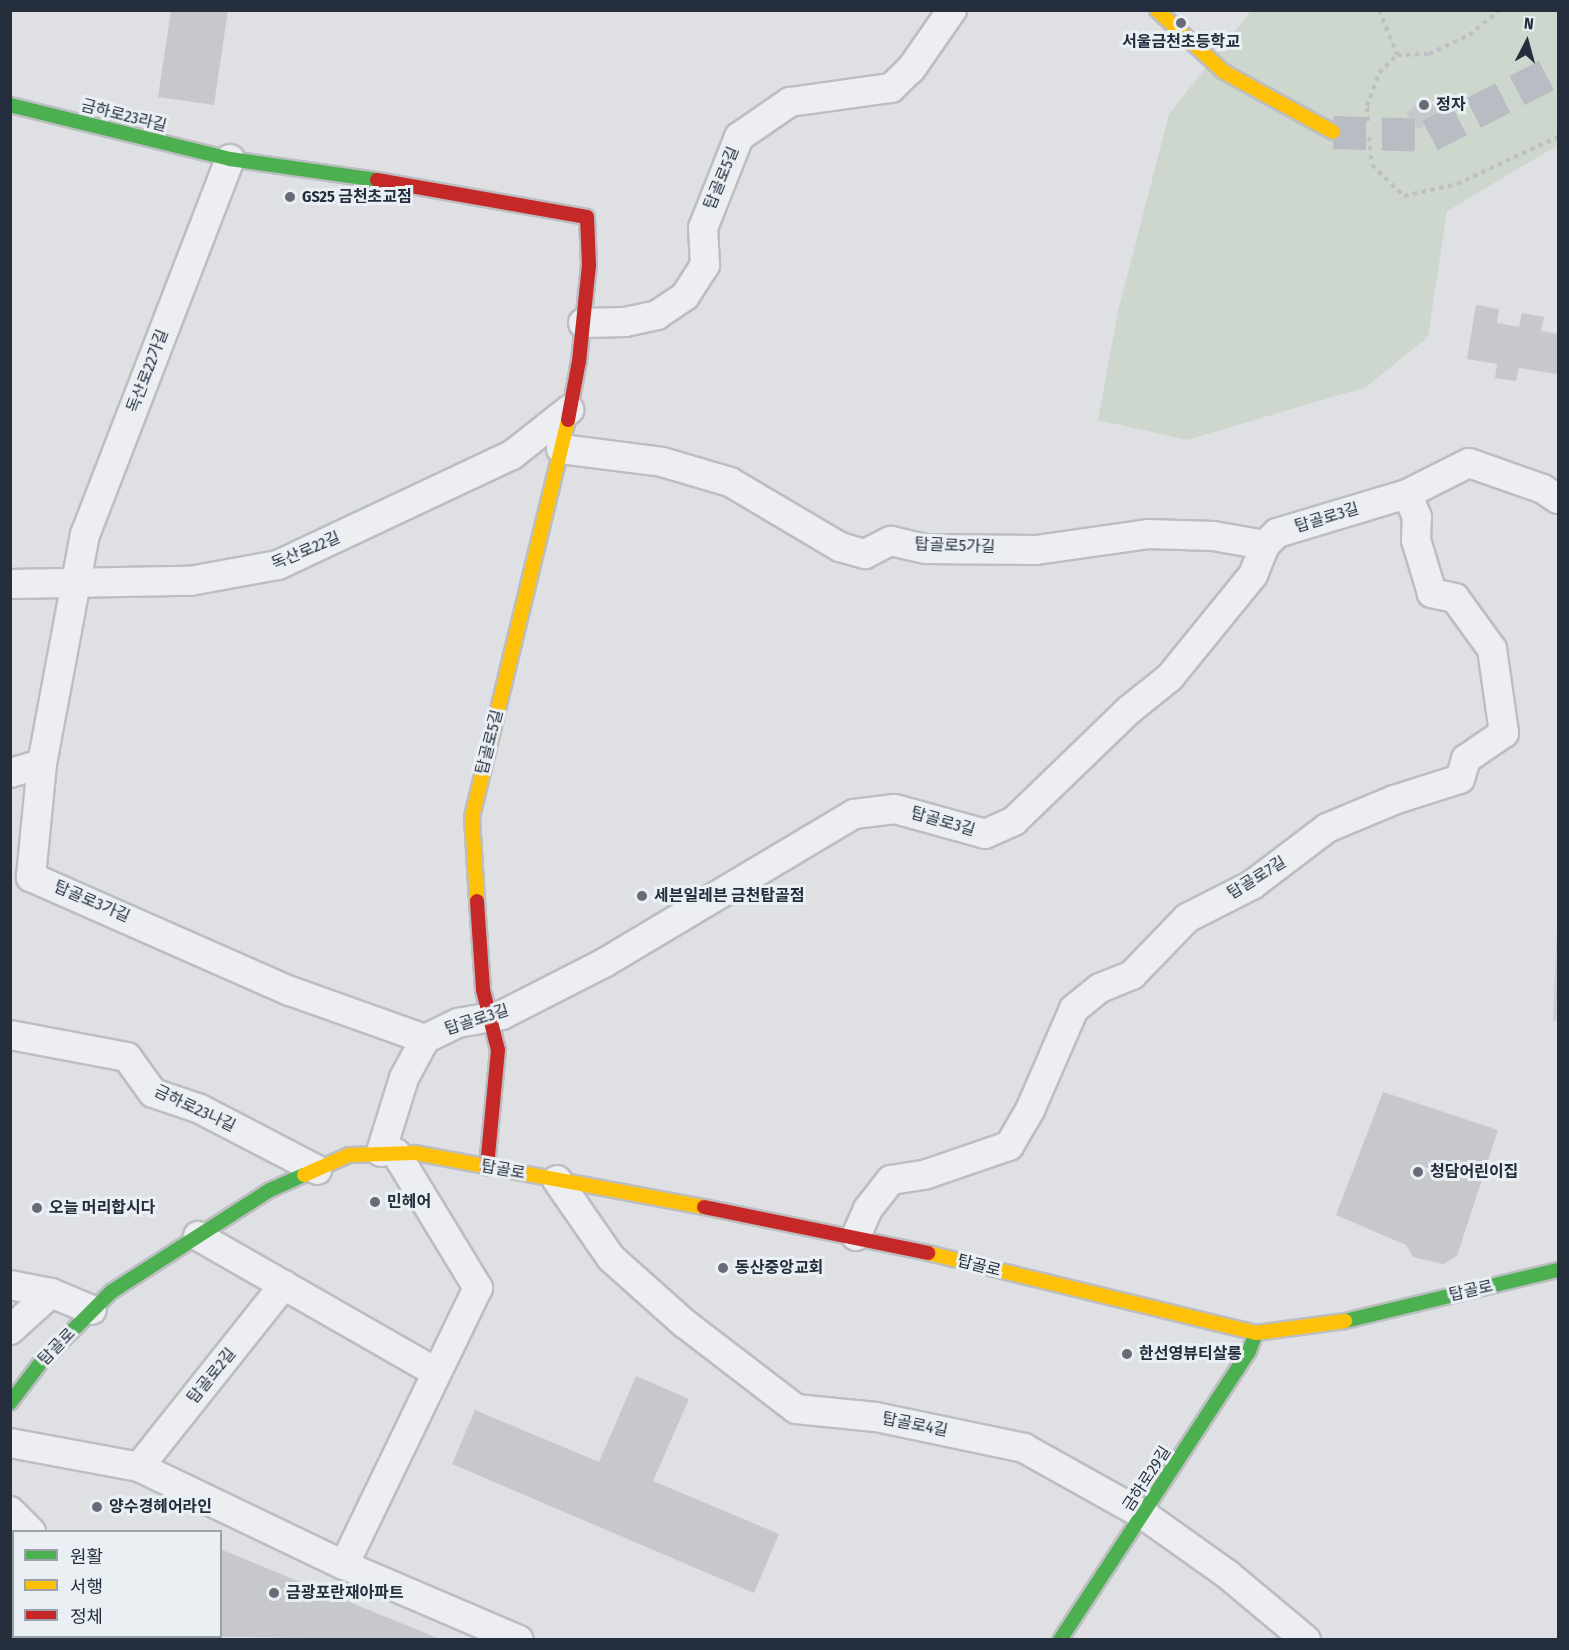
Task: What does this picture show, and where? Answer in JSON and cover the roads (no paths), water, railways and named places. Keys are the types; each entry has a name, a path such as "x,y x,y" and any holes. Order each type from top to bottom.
{"street":[{"name":"탑골로5길","path":"583,322 625,322 657,315 685,296 705,265 703,228 739,137 790,102 891,88 911,69 952,10"},
{"path":"1157,10 1224,72 1333,132"},
{"name":"금하로23라길","path":"10,105 230,159"},
{"name":"탑골로5길","path":"230,159 392,182 587,217 589,265 583,322 569,410 472,817 488,1018 498,1050 487,1167"},
{"name":"독산로22가길","path":"73,585 85,534 230,159"},
{"name":"독산로22길","path":"10,584 73,585 190,581 278,565 512,455 569,410"},
{"name":"탑골로5가길","path":"561,449 662,462 730,482 840,548 865,554 891,542 926,549 965,546 1036,550 1148,534 1213,536 1265,544"},
{"name":"탑골로3길","path":"389,1152 404,1078 425,1039 458,1023 502,1015 604,963 854,814 896,809 985,834 1014,821 1129,710 1170,677 1253,575 1265,544 1276,533 1407,494 1469,463 1543,489 1558,499"},
{"name":"탑골로7길","path":"856,1236 868,1209 891,1180 927,1174 1009,1146 1040,1090 1074,1009 1100,988 1132,975 1186,918 1252,885 1327,828 1394,800 1460,779 1466,759 1504,733 1492,649 1455,598 1432,593 1416,540 1417,517 1407,494"},
{"name":"탑골로3가길","path":"73,585 42,764 31,877 290,991 425,1039"},
{"path":"10,773 42,764"},
{"name":"금하로23나길","path":"10,1035 127,1057 153,1093 200,1109 317,1170"},
{"path":"344,1565 435,1372 478,1288 389,1152"},
{"name":"탑골로","path":"10,1403 42,1361 111,1292 270,1190 349,1155 389,1152 487,1167 856,1236 1256,1333 1345,1321 1558,1270"},
{"name":"탑골로4길","path":"557,1180 610,1258 684,1323 796,1409 876,1417 1024,1448 1144,1515 1227,1574 1306,1640"},
{"path":"198,1236 435,1372"},
{"path":"10,1285 51,1293 92,1310"},
{"name":"탑골로2길","path":"139,1467 284,1285"},
{"path":"10,1330 51,1293"},
{"name":"금하로29길","path":"1060,1640 1144,1515 1249,1351 1256,1333"},
{"path":"10,1443 139,1467 344,1565 519,1640"},
{"path":"10,1511 29,1530"}],"tunnel":[{"path":"1333,132 1430,135 1558,69"}],"place":[{"name":"서울금천초등학교","path":"1181,23"},
{"name":"정자","path":"1424,105"},
{"name":"GS25 금천초교점","path":"290,197"},
{"name":"세븐일레븐 금천탑골점","path":"642,896"},
{"name":"청담어린이집","path":"1418,1172"},
{"name":"민헤어","path":"375,1202"},
{"name":"오늘 머리합시다","path":"37,1208"},
{"name":"동산중앙교회","path":"723,1268"},
{"name":"한선영뷰티살롱","path":"1127,1354"},
{"name":"양수경헤어라인","path":"97,1507"},
{"name":"금광포란재아파트","path":"274,1593"}]}
